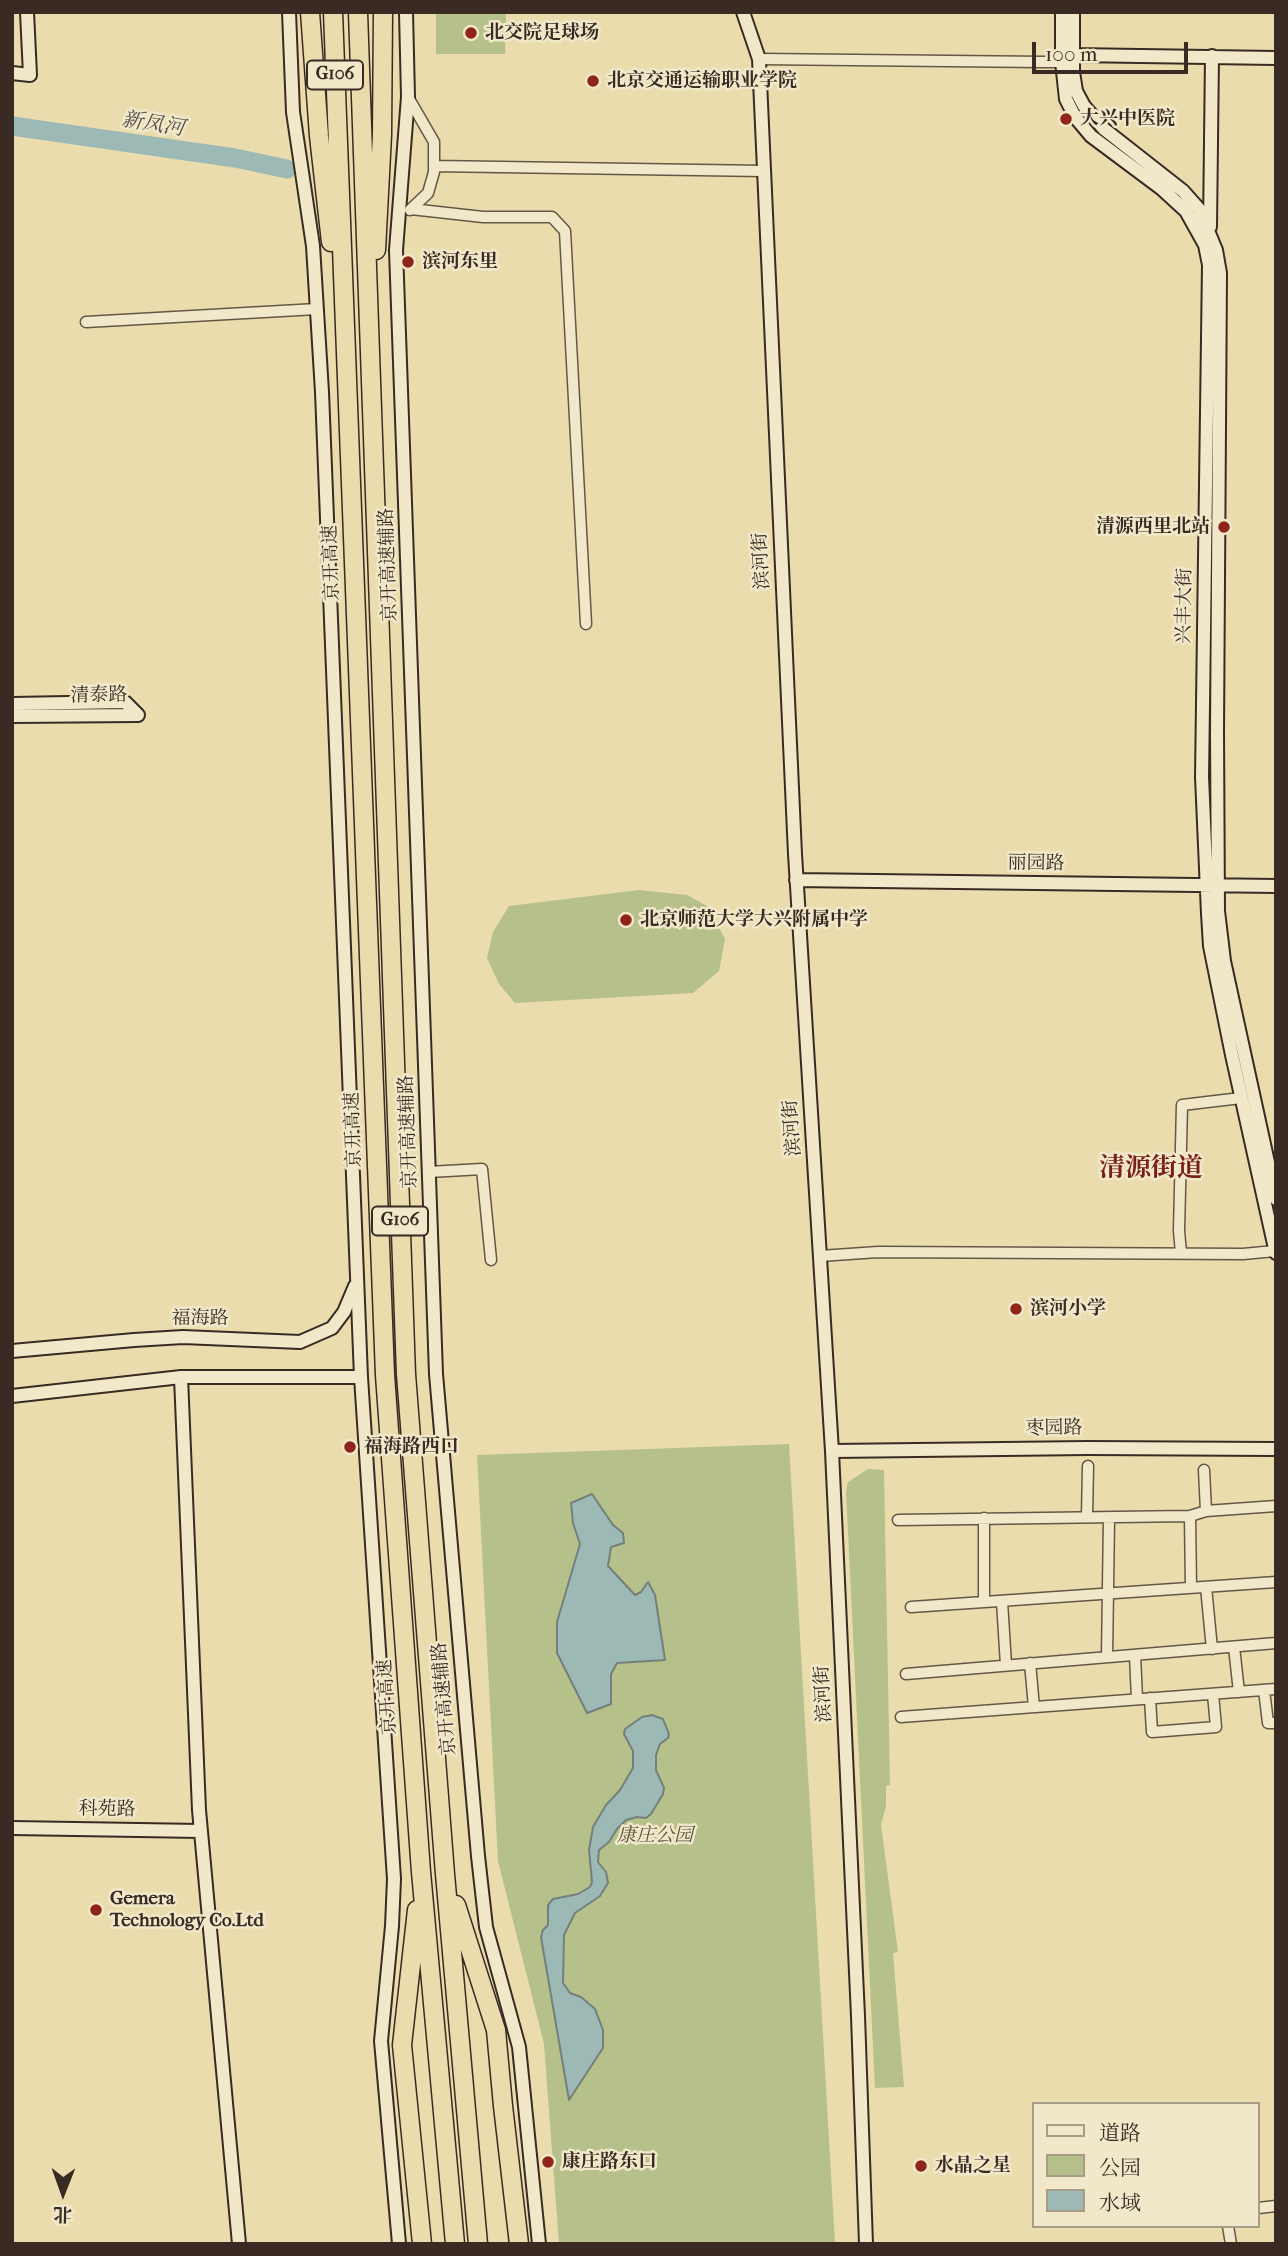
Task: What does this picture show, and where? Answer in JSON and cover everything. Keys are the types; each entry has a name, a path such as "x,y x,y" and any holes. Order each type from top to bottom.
{"highway":[{"path":"310,12 328,137"},
{"name":"G106","path":"328,137 333,12"},
{"name":"G106","path":"358,12 362,135 372,194 369,346 406,1374 445,1874 478,2244"},
{"path":"372,194 382,135 383,12"},
{"name":"京开高速","path":"328,137 345,346 385,1375 422,1871 456,2244"},
{"path":"422,1871 402,2045 422,2244"},
{"path":"445,1874 496,2030 519,2244"}],"main road":[{"path":"12,73 30,75 27,12"},
{"path":"289,12 290,71 313,246 322,393 356,1282 394,1880 393,1926 381,2040 399,2244"},
{"name":"京开高速辅路","path":"406,12 408,97 396,263 436,1374 486,1927 519,2047 539,2244"},
{"name":"滨河街","path":"743,12 759,59 796,880 832,1451 856,1950 866,2244"},
{"name":"兴丰大街","path":"1062,12 1067,58 1076,91 1084,106 1104,129 1184,191 1199,209 1210,231 1220,273 1210,946 1275,1252"},
{"name":"兴丰大街","path":"1073,12 1067,58 1066,99 1075,117 1091,136 1162,189 1186,211 1205,245 1209,265 1202,777 1212,885 1224,961 1276,1199"},
{"path":"1210,231 1212,56"},
{"path":"1067,58 1276,58"},
{"name":"清泰路","path":"12,704 125,702 138,715 12,716"},
{"name":"丽园路","path":"796,880 1276,886"},
{"name":"福海路","path":"12,1351 134,1339 300,1342 332,1328 344,1312 356,1282"},
{"path":"12,1396 181,1377 361,1377"},
{"path":"181,1377 201,1831 239,2244"},
{"name":"枣园路","path":"832,1451 1276,1449"},
{"name":"科苑路","path":"12,1828 201,1831"}],"street":[{"path":"759,59 1067,58"},
{"path":"397,222 428,193 434,165 434,142 408,97"},
{"path":"434,165 764,170"},
{"path":"411,209 483,217 552,217 565,231 586,624"},
{"path":"86,323 317,309"},
{"path":"1181,1253 1179,1231 1182,1105 1241,1098"},
{"path":"429,1171 481,1169 491,1260"},
{"path":"820,1255 877,1252 1110,1255 1275,1252"},
{"path":"1087,1516 1088,1466"},
{"path":"1204,1470 1206,1511"},
{"path":"898,1520 1190,1516 1206,1511 1276,1506"},
{"path":"1190,1516 1191,1588"},
{"path":"984,1518 984,1602"},
{"path":"1107,1657 1109,1518"},
{"path":"911,1607 1276,1582"},
{"path":"1206,1587 1212,1648"},
{"path":"1002,1601 1006,1665"},
{"path":"906,1674 1276,1643"},
{"path":"1234,1647 1239,1692"},
{"path":"1135,1655 1137,1699"},
{"path":"1030,1663 1034,1707"},
{"path":"901,1717 1276,1689"},
{"path":"1264,1690 1268,1723 1276,1723"},
{"path":"1150,1698 1152,1732 1216,1727 1213,1693"}],"green space":[{"name":"北交院足球场","path":"436,12 506,12 505,54 436,54"},
{"path":"639,890 687,895 707,906 725,939 719,971 693,993 515,1003 499,984 487,958 493,932 509,906"},
{"name":"康庄公园","path":"789,1444 835,2244 559,2244 544,2044 498,1861 477,1455"},
{"path":"868,1469 884,1470 890,1785 886,1786 886,1806 881,1825 898,1952 893,1953 904,2087 875,2088 846,1491 848,1482"}],"water":[{"path":"592,1494 613,1525 623,1533 624,1543 611,1547 608,1566 635,1595 641,1592 648,1582 655,1595 665,1660 617,1663 611,1674 611,1704 587,1713 557,1653 557,1622 580,1544 573,1523 571,1503"},
{"path":"652,1715 663,1719 669,1734 660,1744 656,1755 656,1770 664,1788 663,1794 651,1814 646,1818 626,1820 599,1850 598,1862 606,1872 608,1883 600,1896 575,1913 564,1935 563,1983 570,1993 581,1997 595,2009 603,2030 603,2048 569,2100 541,1937 548,1925 548,1905 553,1899 578,1894 590,1887 592,1882 589,1850 593,1827 633,1768 633,1751 624,1734 625,1729 642,1717"}],"waterway":[{"name":"新凤河","path":"12,126 235,158 287,169"}],"place":[{"name":"北交院足球场","path":"471,33"},
{"name":"北京交通运输职业学院","path":"593,81"},
{"name":"大兴中医院","path":"1066,119"},
{"name":"滨河东里","path":"408,262"},
{"name":"清源西里北站","path":"1224,527"},
{"name":"北京师范大学大兴附属中学","path":"626,920"},
{"name":"滨河小学","path":"1016,1309"},
{"name":"福海路西口","path":"350,1447"},
{"name":"Gemera Technology Co.Ltd","path":"96,1910"},
{"name":"康庄路东口","path":"548,2162"},
{"name":"水晶之星","path":"921,2166"}],"district":[{"name":"清源街道","path":"1151,1170"}]}
